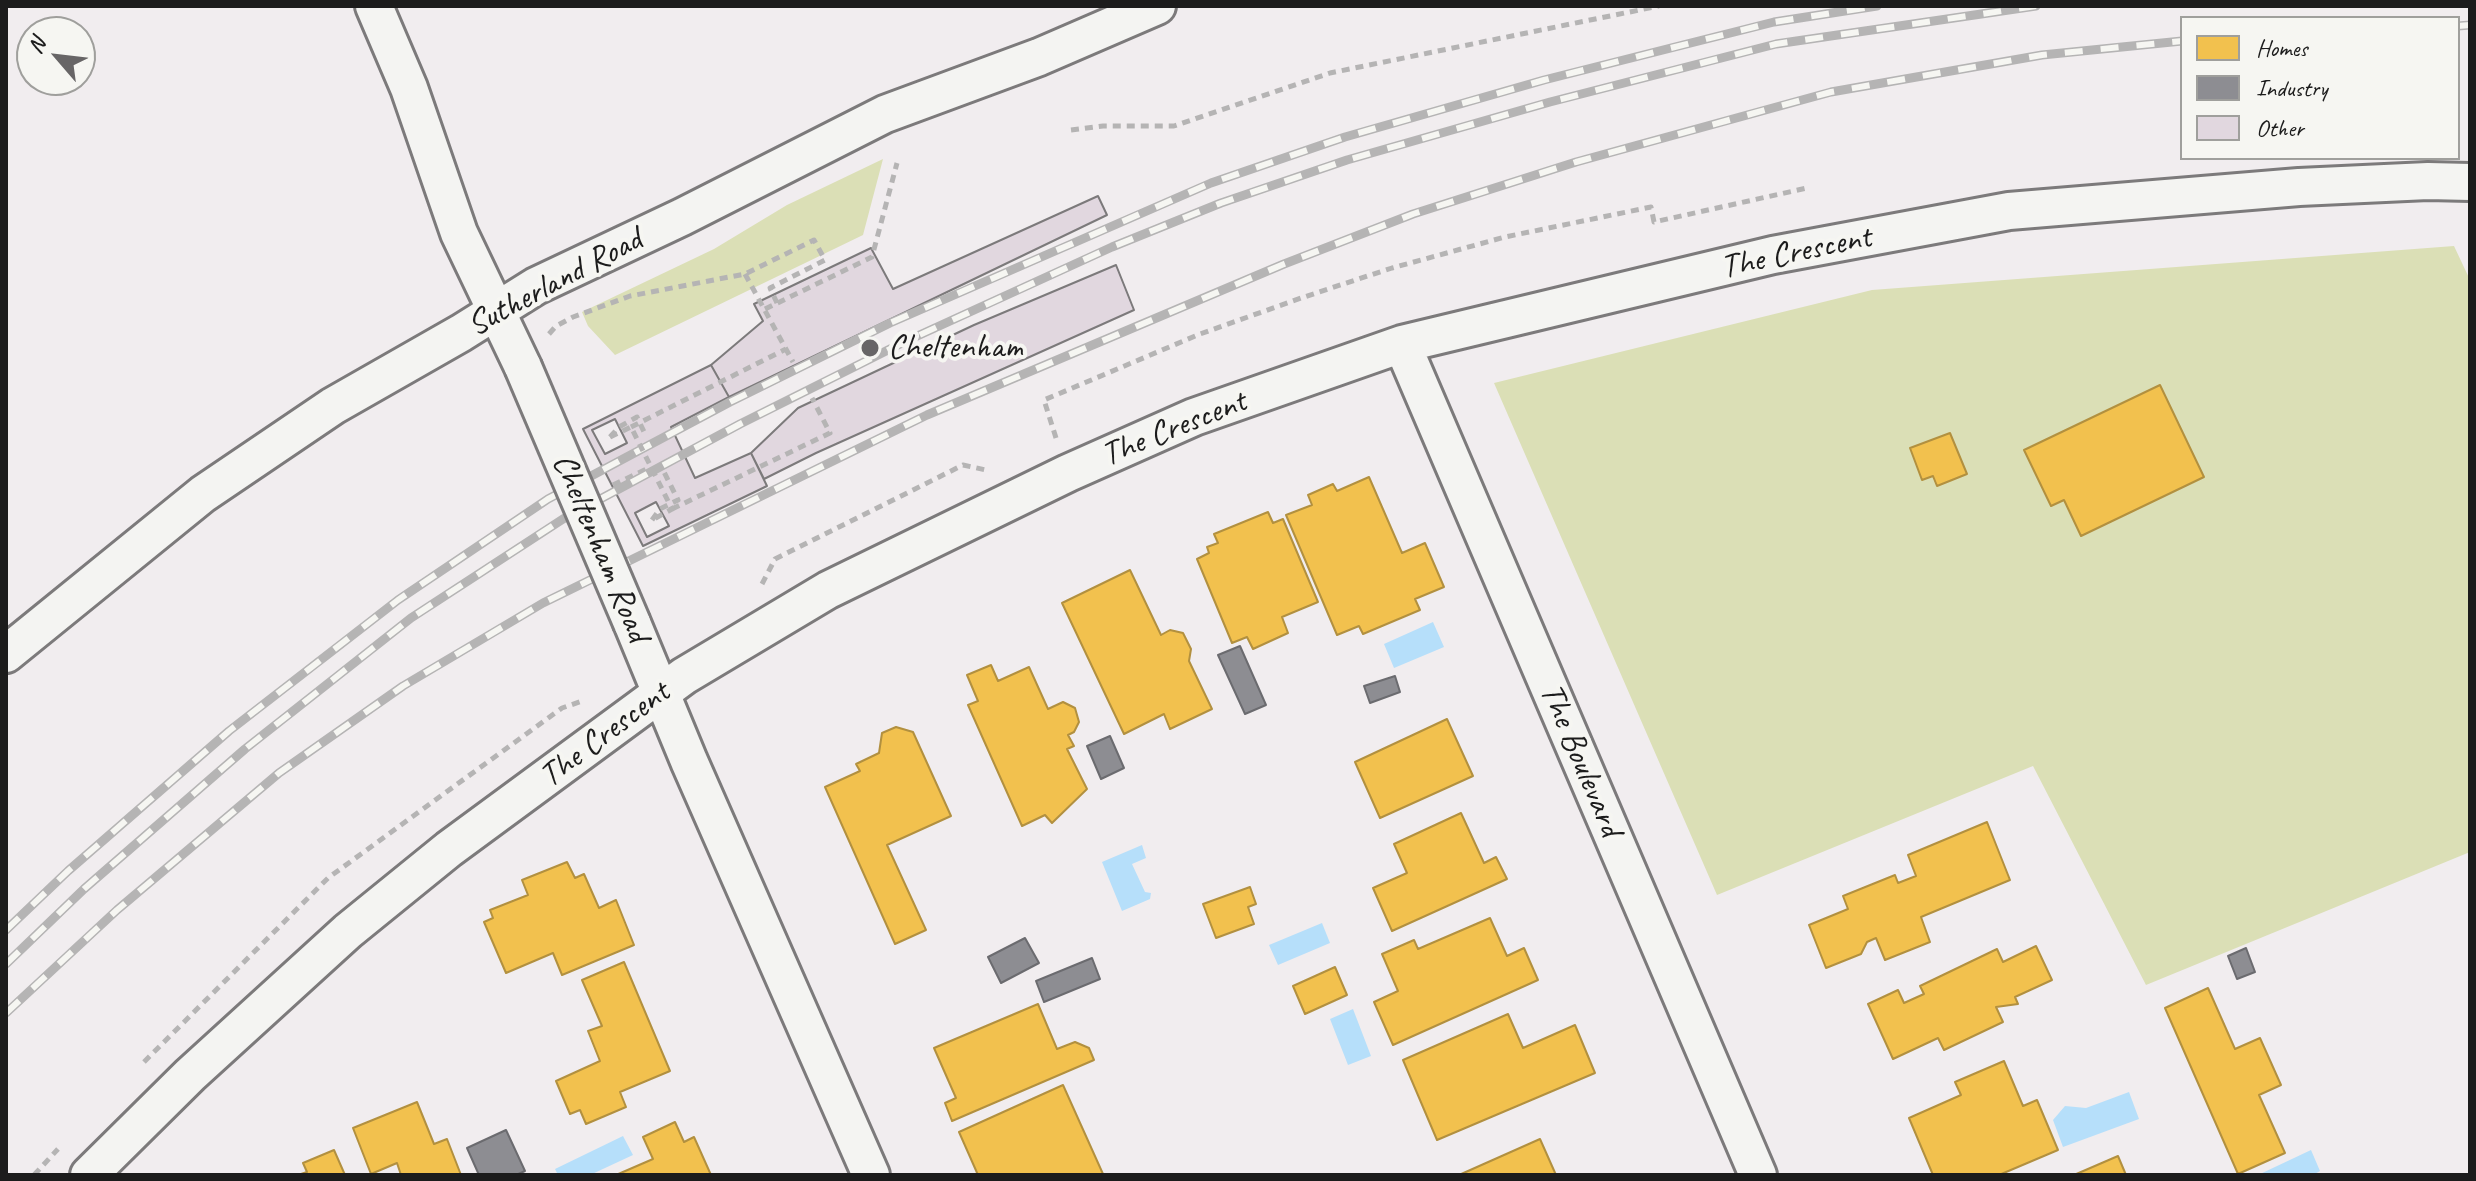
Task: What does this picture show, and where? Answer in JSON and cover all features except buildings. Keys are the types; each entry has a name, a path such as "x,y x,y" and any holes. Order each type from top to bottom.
{"street":[{"name":"Cheltenham Road","path":"374,6 409,88 459,233 523,367 871,1175"},
{"name":"Sutherland Road","path":"6,654 203,494 333,406 536,286 682,217 885,114 1039,57 1157,6"},
{"name":"The Crescent","path":"89,1175 190,1075 348,931 449,849 661,693 723,651 828,590 1068,473 1194,417 1402,344 1773,255 2009,211 2299,187 2470,182"},
{"name":"The Boulevard","path":"1402,344 1758,1175"}],"path":[{"path":"1071,130 1103,126 1174,126 1330,73 1659,6"},
{"path":"765,309 872,257 897,163"},
{"path":"1044,444 1058,437 1044,400 1200,334 1304,297 1392,268 1505,237 1651,207 1654,222 1807,188"},
{"path":"544,339 564,322 630,296 745,274 814,240 825,260 770,288 777,303"},
{"path":"745,274 793,362"},
{"path":"645,434 637,417 619,427 610,437 631,427 786,349"},
{"path":"664,472 678,500 660,509 652,520 830,433 812,398"},
{"path":"631,427 672,509"},
{"path":"755,591 767,577 775,559 963,465 989,470"},
{"path":"608,487 651,467"}],"green space":[{"path":"883,159 863,235 615,355 588,326 582,312 714,249 787,205"},
{"path":"2454,246 2470,280 2470,852 2146,985 2033,766 1717,895 1494,383 1872,290"}],"water":[{"path":"1433,622 1444,647 1394,668 1384,644"},
{"path":"1142,845 1146,858 1132,864 1145,892 1151,893 1150,899 1122,911 1102,862"},
{"path":"1322,923 1330,943 1278,965 1269,945"},
{"path":"1353,1009 1371,1056 1348,1065 1330,1019"},
{"path":"2129,1092 2139,1119 2063,1147 2053,1120 2065,1106 2086,1108"},
{"path":"623,1136 633,1155 590,1175 558,1175 555,1169"},
{"path":"2311,1150 2320,1171 2313,1175 2258,1175"}],"railway":[{"path":"6,930 68,871 229,731 398,600 548,499 730,402 890,323 1211,183 1345,137 1544,80 1774,22 1877,6"},
{"path":"6,964 84,889 245,749 411,618 563,519 740,424 902,343 1112,247 1221,203 1347,160 1550,102 1776,44 2036,6"},
{"path":"2460,26 2470,25"},
{"path":"6,1013 117,910 279,773 403,686 543,603 927,415 1284,264 1413,214 1576,162 1831,92 2042,55 2180,41"}],"place":[{"name":"Cheltenham","path":"870,348"}]}
